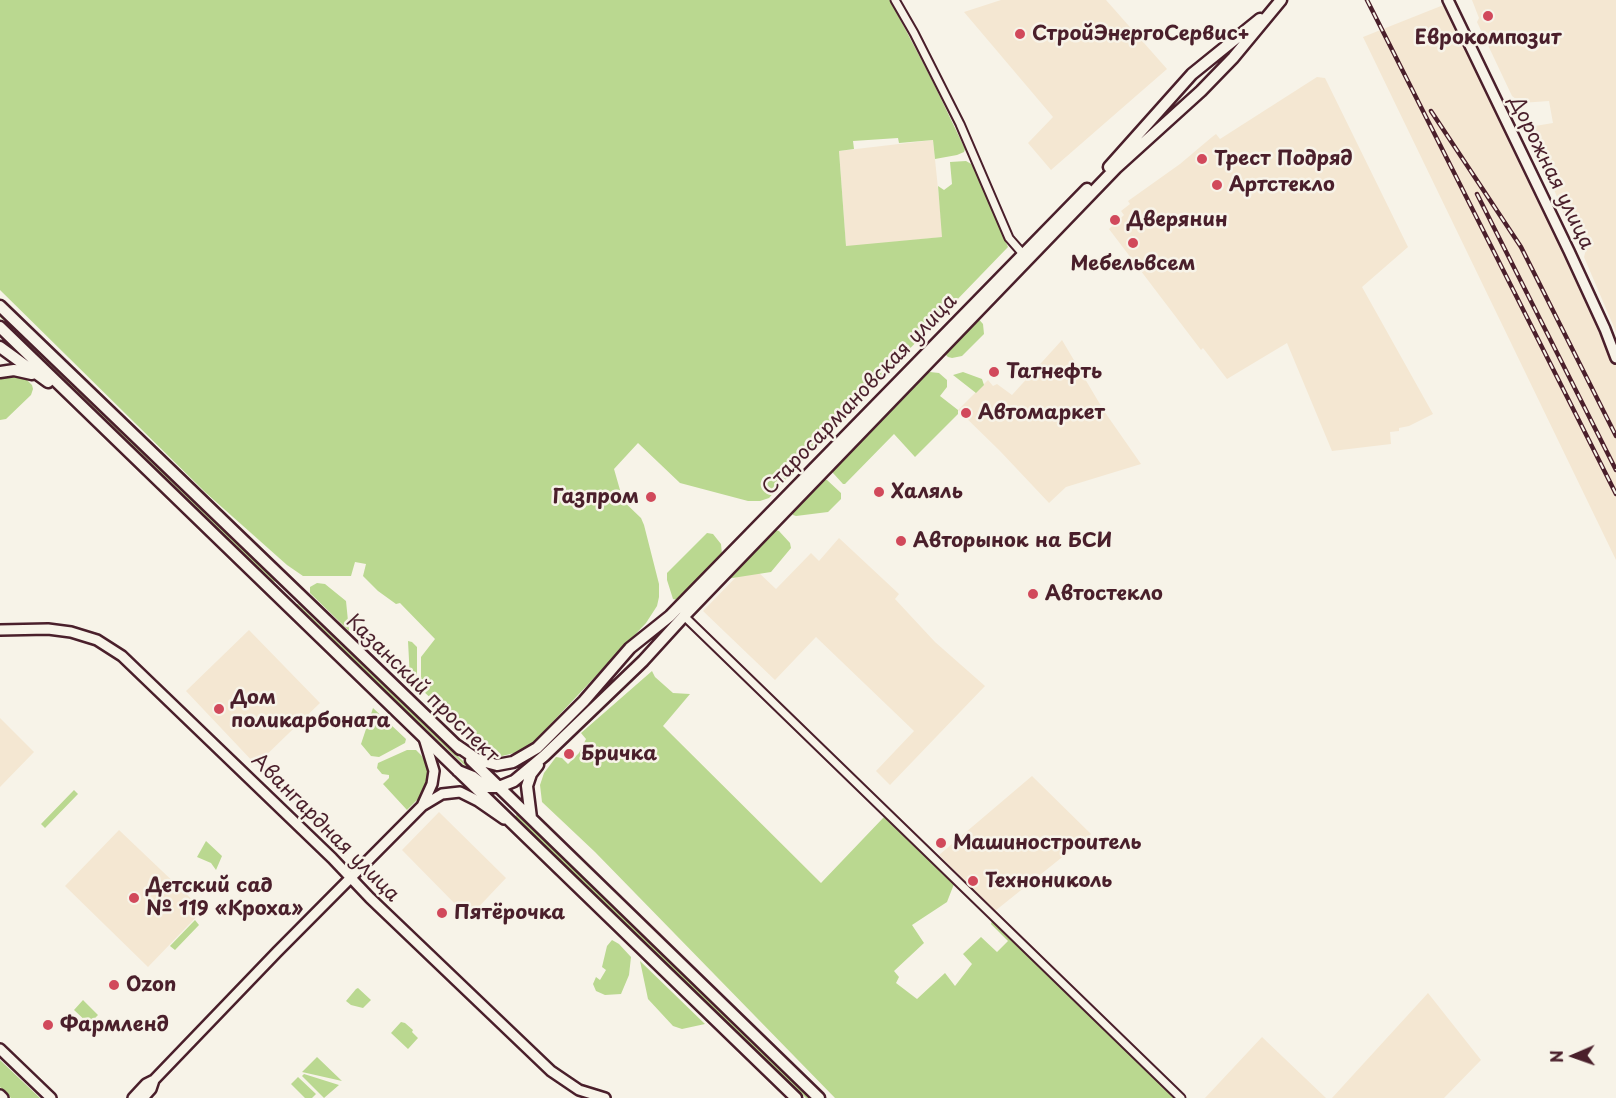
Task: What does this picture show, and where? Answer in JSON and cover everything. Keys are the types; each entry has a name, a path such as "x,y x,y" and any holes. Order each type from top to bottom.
{"main road":[{"name":"Старосармановская улица","path":"456,745 478,760 491,764 508,764 537,748 584,701 630,648 670,616 1109,166 1192,74 1280,2"},
{"name":"Старосармановская улица","path":"544,756 643,661 1116,168 1201,91 1242,48 1280,2"},
{"path":"1192,74 1201,76 1203,79 1201,91"},
{"name":"Казанский проспект","path":"0,306 819,1098"},
{"name":"Казанский проспект","path":"0,327 796,1098"},
{"path":"0,347 82,407"},
{"path":"0,372 14,370 44,379"},
{"path":"630,648 632,660 643,661"},
{"path":"459,771 473,777 486,787 499,787 514,781 544,756"},
{"path":"531,819 527,786 531,774 544,756"}],"street":[{"path":"895,0 960,124 1009,238 1023,254"},
{"path":"1280,2 1288,0"},
{"name":"Дорожная улица","path":"1449,2 1569,251 1616,358"},
{"path":"684,616 1181,1098"},
{"name":"Авангардная улица","path":"0,630 63,630 90,637 111,648 130,663 551,1071 579,1090 605,1098"},
{"path":"422,806 432,784 434,771 424,738"},
{"path":"133,1098 146,1084 154,1080 422,806 442,794 460,792 472,797 513,825"},
{"path":"1,1050 51,1098"},
{"path":"143,1098 151,1089 154,1080"},
{"path":"0,1095 3,1098"}],"shaded area":[{"path":"1001,0 1106,0 1167,69 1051,170 1028,143 1053,117 964,12"},
{"path":"1472,0 1616,0 1616,332 1584,257 1582,231 1568,225 1531,131 1535,126 1553,123 1549,101 1521,103 1512,96 1477,22 1479,18"},
{"path":"1446,4 1616,359 1616,560 1363,37"},
{"path":"1317,77 1325,78 1408,247 1362,287 1433,414 1409,426 1399,428 1399,431 1390,432 1391,444 1332,451 1287,343 1227,379 1203,348 1201,350 1109,229 1124,215 1121,211 1130,204 1128,201 1180,164 1216,134 1220,139"},
{"path":"933,140 943,237 846,247 839,151"},
{"path":"1062,340 1104,411 1141,464 1066,487 1049,503 958,410 988,380 993,386 997,384 1012,395"},
{"path":"839,538 899,594 895,599 935,642 985,686 890,785 876,771 914,731 816,637 775,680 703,611 739,574 757,571 776,589 811,553 819,561"},
{"path":"249,630 320,703 256,765 186,691"},
{"path":"0,718 34,752 0,787"},
{"path":"1032,776 1091,834 995,911 939,855"},
{"path":"439,812 506,878 471,915 461,910 402,850"},
{"name":"Детский сад № 119 «Кроха»","path":"119,830 203,910 148,967 65,886"},
{"path":"1428,993 1481,1060 1444,1098 1332,1098"},
{"path":"1262,1037 1326,1098 1205,1098"}],"green space":[{"path":"0,0 890,0 965,149 957,155 935,159 933,140 899,143 898,138 853,141 854,149 839,151 846,246 942,237 938,186 944,190 952,184 950,162 966,161 973,165 1008,247 811,451 769,498 748,501 680,483 638,443 614,469 620,490 616,494 641,518 644,525 659,584 657,606 646,623 526,750 502,756 489,751 423,691 421,657 435,639 400,603 396,604 378,591 363,576 366,564 355,562 351,576 303,576 287,565 206,493 0,290"},
{"path":"0,312 276,580 274,582 0,317"},
{"path":"976,316 983,324 984,334 962,356 948,357 944,353"},
{"path":"963,372 982,379 984,385 976,393 953,375"},
{"path":"939,373 947,380 947,387 940,396 958,410 958,414 915,457 894,434 843,484 832,469 924,374"},
{"path":"11,375 25,378 33,389 31,395 6,419 0,420 0,376"},
{"path":"820,479 827,480 841,493 841,499 828,512 793,515 790,511"},
{"path":"775,530 779,531 790,543 791,548 771,572 726,579"},
{"path":"707,533 713,534 721,544 722,554 678,600 673,599 667,573"},
{"path":"317,583 325,584 346,601 349,631 310,593 310,587"},
{"path":"296,604 298,604 483,780 478,778"},
{"path":"408,641 417,647 417,688 410,679"},
{"path":"652,671 655,677 673,693 690,694 663,726 821,883 884,817 954,884 947,902 912,925 924,943 894,971 899,977 896,983 917,999 945,973 955,986 972,964 963,954 981,937 997,952 1008,941 991,924 992,921 1177,1098 835,1098 595,852 542,802 540,785 544,773 556,757 562,758 568,764 579,753 586,739 581,733"},
{"path":"373,708 406,739 405,743 379,757 371,756 361,744"},
{"path":"407,750 416,750 421,755 430,773 427,790 407,810 383,784 389,775 382,774 377,768 378,763"},
{"path":"74,790 78,794 45,828 41,824"},
{"path":"517,814 810,1098 806,1098 515,817"},
{"path":"206,841 222,856 216,870 211,863 197,857"},
{"path":"195,920 199,925 175,950 170,946"},
{"path":"612,940 631,957 629,975 621,994 605,995 596,991 593,984 596,977 600,980 606,970 602,967 607,946"},
{"path":"640,961 705,1024 682,1029 673,1026 648,999"},
{"path":"358,988 371,1000 363,1008 346,1001"},
{"path":"83,1000 98,1015 89,1024 74,1010"},
{"path":"401,1022 413,1030 412,1032 418,1038 408,1049 391,1033"},
{"path":"317,1057 342,1081 302,1072"},
{"path":"0,1060 40,1098 11,1098 0,1087"},
{"path":"304,1074 339,1085 324,1098 302,1076"},
{"path":"298,1077 316,1094 312,1098 305,1098 291,1084"}],"railway":[{"path":"1367,0 1616,494"},
{"path":"1431,111 1521,247 1616,436"},
{"path":"1477,194 1616,470"}],"place":[{"name":"Еврокомпозит","path":"1488,16"},
{"name":"СтройЭнергоСервис+","path":"1020,34"},
{"name":"Трест Подряд","path":"1202,159"},
{"name":"Артстекло","path":"1217,185"},
{"name":"Дверянин","path":"1115,220"},
{"name":"Мебельвсем","path":"1133,243"},
{"name":"Татнефть","path":"994,372"},
{"name":"Автомаркет","path":"966,413"},
{"name":"Халяль","path":"879,492"},
{"name":"Газпром","path":"651,497"},
{"name":"Авторынок на БСИ","path":"901,541"},
{"name":"Автостекло","path":"1033,594"},
{"name":"Дом поликарбоната","path":"219,709"},
{"name":"Бричка","path":"569,754"},
{"name":"Машиностроитель","path":"941,843"},
{"name":"Технониколь","path":"973,881"},
{"name":"Детский сад № 119 «Кроха»","path":"134,898"},
{"name":"Пятёрочка","path":"442,913"},
{"name":"Ozon","path":"114,985"},
{"name":"Фармленд","path":"48,1025"}]}
